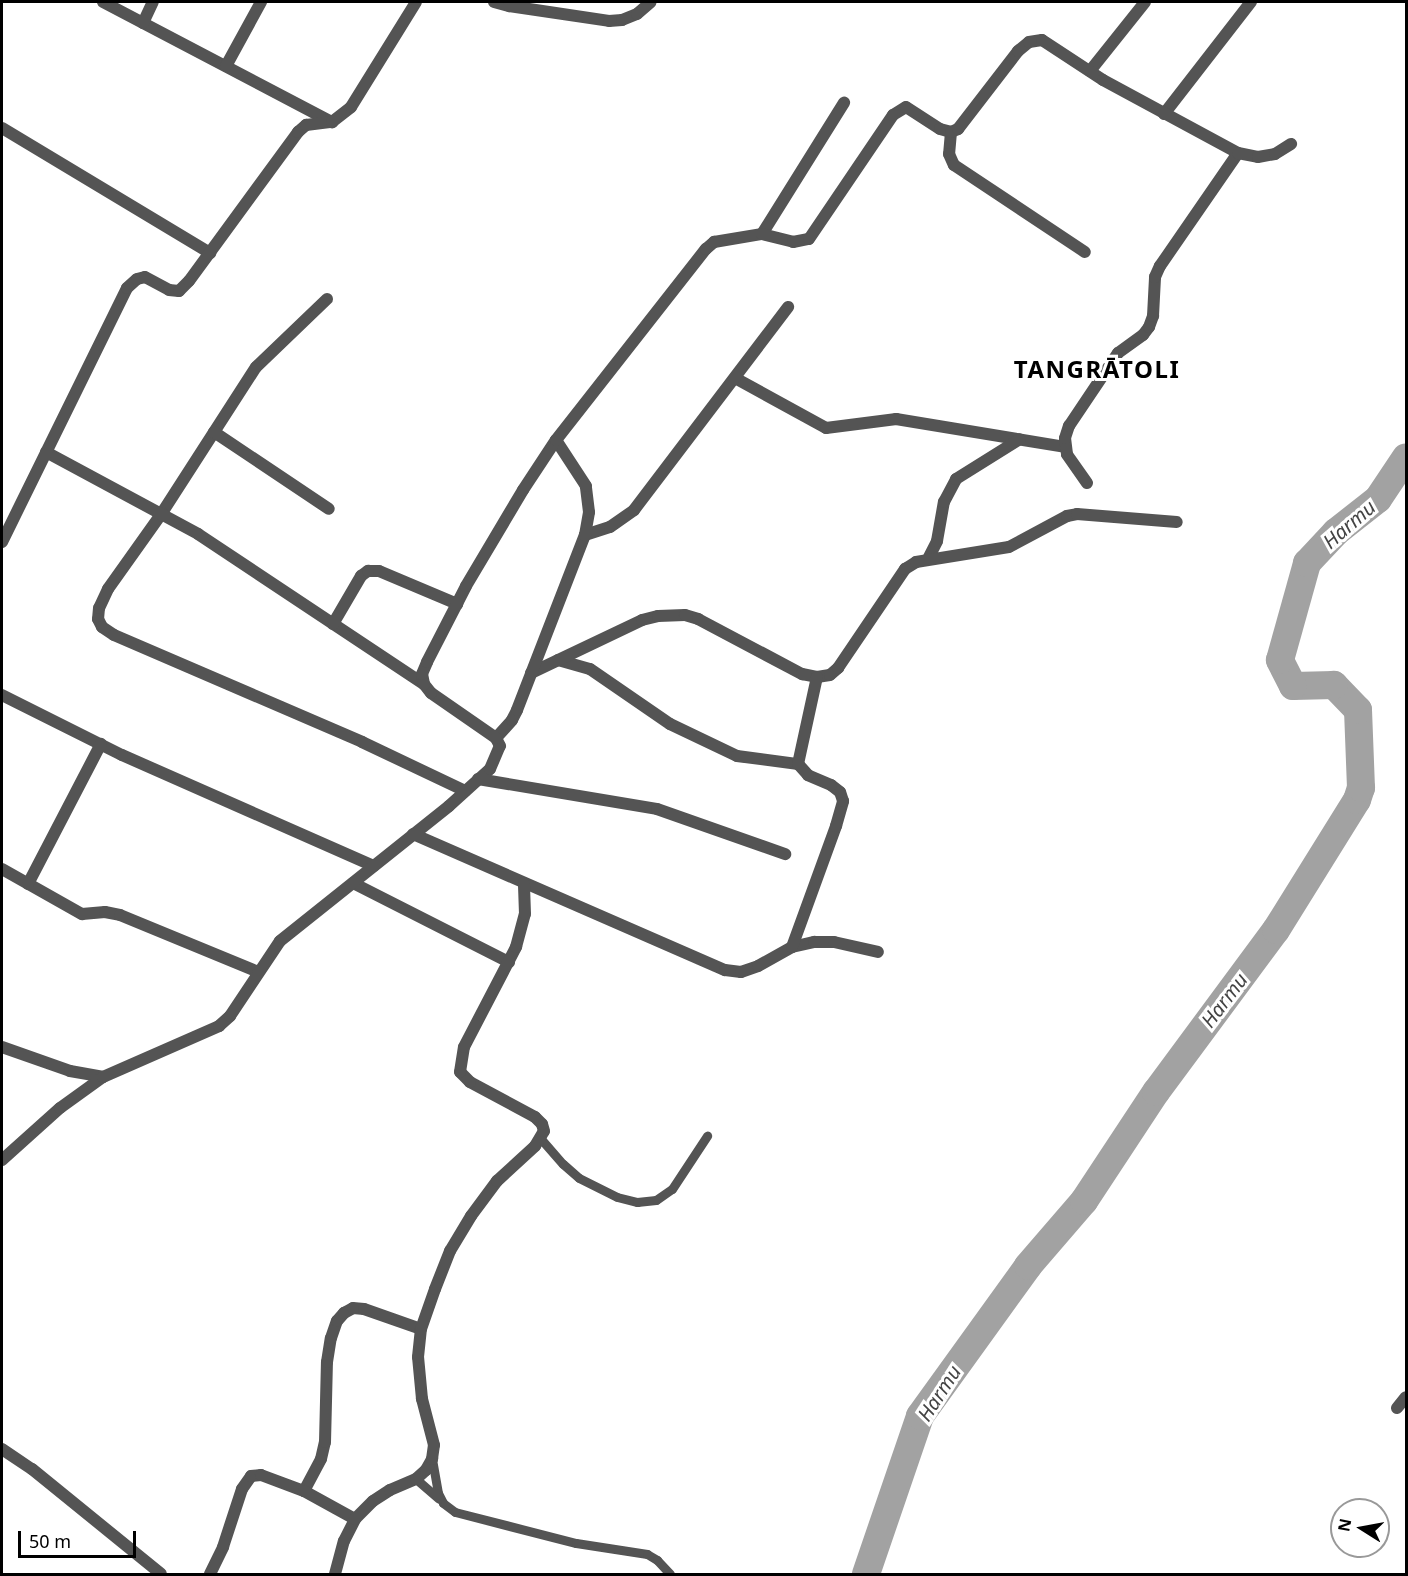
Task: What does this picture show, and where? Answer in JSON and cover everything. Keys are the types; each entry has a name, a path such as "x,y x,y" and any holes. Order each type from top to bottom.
{"street":[{"path":"103,2 332,122"},
{"path":"143,23 153,2"},
{"path":"226,66 261,2"},
{"path":"2,542 127,288 137,279 145,277 169,290 179,291 210,253 298,132 306,125 332,122 351,107 416,2"},
{"path":"494,2 609,21 622,20 637,14 651,2"},
{"path":"1090,71 1146,2"},
{"path":"1164,114 1251,2"},
{"path":"424,684 422,674 427,662 506,516 556,440 706,249 724,239 747,238 762,234 793,242 809,238 893,115 899,110 906,107 940,129 951,132 958,129 1018,51 1029,42 1042,40 1164,114 1238,153 1258,157 1275,154 1291,144"},
{"path":"762,234 844,103"},
{"path":"2,128 210,253"},
{"path":"951,132 949,154 954,165 1085,252"},
{"path":"1087,483 1070,461 1065,447 1069,426 1118,353 1143,335 1149,327 1153,316 1155,277 1160,266 1238,153"},
{"path":"327,299 256,367 162,513 108,589 99,608 98,619 102,627 114,635 362,742 465,791"},
{"path":"585,536 609,527 634,510 788,307"},
{"path":"735,378 826,428 896,419 1065,447"},
{"path":"214,432 329,509"},
{"path":"929,557 937,541 944,502 956,479 1020,439"},
{"path":"496,738 512,720 572,574 585,536 589,512 586,486 556,440"},
{"path":"2,1160 60,1108 103,1077 219,1026 230,1016 280,941 465,791 489,769 497,757 500,746 496,738 431,693 424,684 162,513 46,452"},
{"path":"531,673 642,620 658,616 685,615 699,619 802,674 817,677 830,675 838,668 905,569 916,561 929,557 1009,547 1067,516 1077,514 1177,522"},
{"path":"333,624 362,576 368,571 379,571 457,604"},
{"path":"558,660 590,669 670,724 737,756 798,764 808,775 831,785 840,792 843,801 836,826 792,947"},
{"path":"798,764 817,677"},
{"path":"2,695 101,744 374,866"},
{"path":"28,884 101,744"},
{"path":"478,779 657,809 785,854"},
{"path":"413,834 725,970 741,972 758,966 792,947 834,942 878,952"},
{"path":"2,869 82,914 105,912 120,915 258,972"},
{"path":"353,883 509,962"},
{"path":"337,1572 355,1519 373,1501 390,1490 416,1479 426,1470 432,1459 434,1445 419,1380 421,1329 450,1251 471,1216 497,1181 541,1139 544,1131 542,1124 535,1118 470,1082 460,1072 464,1047 516,947 525,914 524,883"},
{"path":"2,1047 61,1069 103,1077"},
{"path":"304,1491 321,1459 325,1442 327,1362 337,1321 353,1308 364,1309 421,1329"},
{"path":"1397,1408 1407,1397"},
{"path":"2,1449 32,1469 161,1575"},
{"path":"210,1575 246,1480 251,1476 261,1475 304,1491 355,1519"}],"lane":[{"path":"541,1139 579,1178 617,1197 637,1202 656,1200 672,1189 707,1136"},
{"path":"432,1459 438,1493 443,1503"},
{"path":"416,1479 443,1503 467,1517 576,1543 646,1554 657,1560 670,1575"}],"waterway":[{"name":"Harmu","path":"866,1574 920,1416 1028,1266 1084,1201 1156,1092 1276,930 1357,800 1361,788 1358,710 1334,685 1293,686 1280,660 1307,563 1336,532 1378,499 1406,457"}],"district":[{"name":"TANGRĀTOLI","path":"1097,369"}]}
